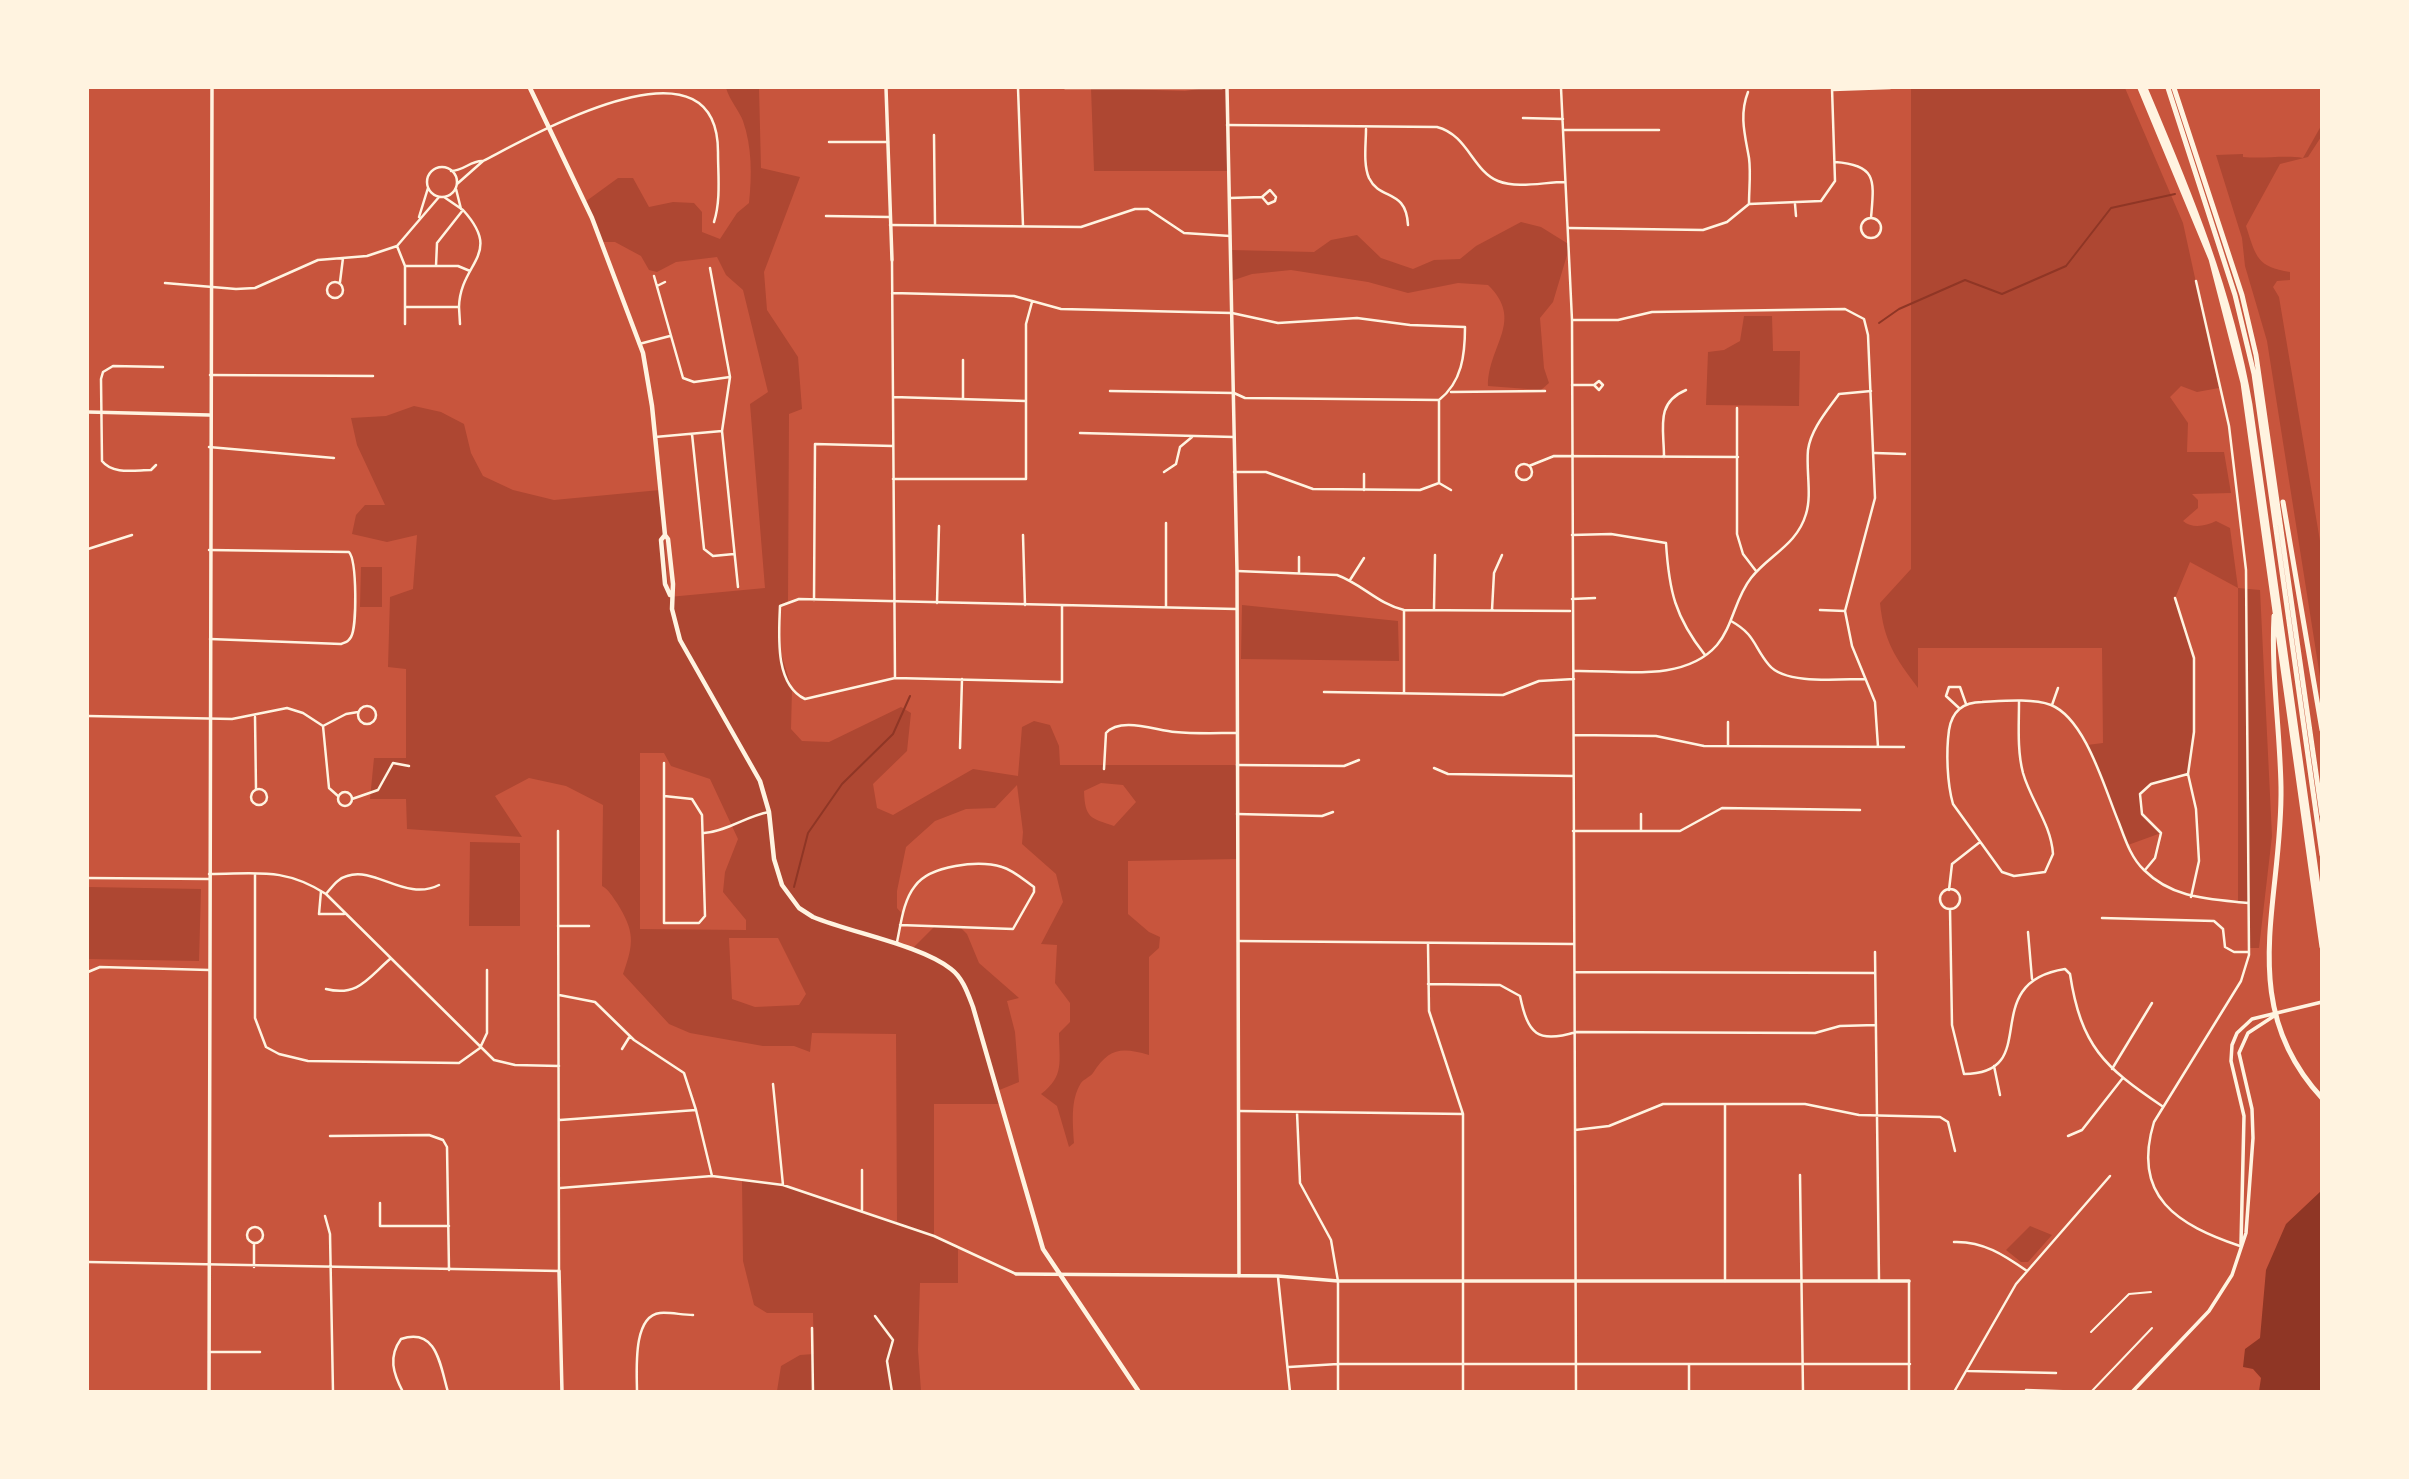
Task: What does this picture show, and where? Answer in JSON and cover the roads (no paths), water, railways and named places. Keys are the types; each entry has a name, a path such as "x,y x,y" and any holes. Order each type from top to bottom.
{"highway":[{"path":"2143,88 2195,216 2229,320 2243,383 2322,947"},
{"path":"2143,88 2201,219 2239,344 2322,914"},
{"path":"2168,88 2235,295 2254,374 2322,855"},
{"path":"2174,88 2242,295 2256,355 2322,730"},
{"path":"2269,436 2322,815"},
{"path":"2274,603 2281,786 2279,852 2268,952 2274,1016 2292,1061 2322,1098"}],"main road":[{"path":"530,88 551,127 592,218 648,371 665,535 668,539 672,571 671,597 680,640 760,781 769,812 778,873 799,908 844,930 896,946 952,970 966,990 1036,1233 1058,1275 1139,1391"}],"street":[{"path":"209,1391 209,415 212,88"},
{"path":"886,88 892,260 895,678"},
{"path":"1018,88 1023,226"},
{"path":"1065,88 1225,88 1230,198 1237,571 1239,1276"},
{"path":"1561,88 1572,320 1576,1391"},
{"path":"1569,228 1703,230 1727,222 1749,204 1814,204 1827,197 1835,181 1833,89 1890,88"},
{"path":"165,283 255,288 318,260 367,256 397,246 419,217 483,161 551,127 646,93 666,91 690,98 706,112 717,138 718,208 714,222"},
{"path":"1748,92 1742,106 1749,159 1749,204"},
{"path":"1523,118 1563,119"},
{"path":"1227,125 1446,130 1462,141 1488,175 1497,181 1508,184 1566,182"},
{"path":"1366,127 1366,169 1370,181 1398,198 1405,206 1408,225"},
{"path":"1563,130 1659,131"},
{"path":"934,135 935,224"},
{"path":"829,142 888,142"},
{"path":"419,217 428,188 428,178 433,170 464,169 476,160 483,161"},
{"path":"1835,162 1859,165 1869,173 1874,188 1871,218 1861,226 1863,234 1870,238 1881,230 1879,222 1871,218"},
{"path":"452,171 462,210"},
{"path":"428,188 462,210 476,225 482,239 460,307 460,324"},
{"path":"1230,198 1262,197 1268,190 1276,197 1268,204 1262,197"},
{"path":"1795,204 1796,216"},
{"path":"891,225 1081,227 1135,209 1148,209 1184,233 1230,236"},
{"path":"436,266 437,243 462,210"},
{"path":"826,216 890,217"},
{"path":"397,246 405,266 405,324"},
{"path":"339,283 328,286 331,297 341,296 343,290 339,283 343,258"},
{"path":"405,266 458,266 471,271"},
{"path":"710,268 730,377 722,431 738,587"},
{"path":"654,276 684,378 694,382 730,377"},
{"path":"2196,281 2228,426 2246,572 2249,952 2241,981 2162,1106 2148,1140 2150,1174 2159,1195 2173,1214 2186,1224 2241,1247"},
{"path":"657,286 665,282"},
{"path":"892,293 1014,296 1061,309 1231,313 1278,323 1357,318 1410,325 1465,327 1465,359 1449,392 1438,400 1245,398 1234,393 1110,391"},
{"path":"894,479 1026,479 1026,324 1031,302"},
{"path":"405,307 460,307"},
{"path":"1572,320 1618,320 1652,312 1845,309 1859,315 1866,323 1875,453 1873,513 1846,597 1845,611 1852,646 1875,702 1878,747"},
{"path":"639,344 671,336"},
{"path":"963,360 963,399"},
{"path":"156,465 151,470 107,467 100,454 101,379 108,368 163,367"},
{"path":"210,375 373,376"},
{"path":"1572,385 1594,385"},
{"path":"1664,457 1665,407 1673,395 1686,390"},
{"path":"1449,392 1545,391"},
{"path":"1574,671 1675,670 1691,665 1718,645 1741,595 1757,572 1785,548 1803,523 1807,511 1808,450 1826,412 1839,394 1871,391"},
{"path":"893,397 1026,401"},
{"path":"1438,400 1439,483"},
{"path":"1737,408 1739,546 1757,572"},
{"path":"88,412 209,415"},
{"path":"655,437 722,431"},
{"path":"1080,433 1234,437"},
{"path":"692,434 704,549 713,556 734,554"},
{"path":"1164,472 1176,464 1185,441 1195,436"},
{"path":"814,600 815,444 893,446"},
{"path":"209,447 334,458"},
{"path":"1875,453 1905,454"},
{"path":"1529,466 1530,478 1518,477 1517,467 1525,464 1529,466 1548,457 1738,457"},
{"path":"1234,472 1266,472 1302,487 1420,490 1439,483"},
{"path":"1364,474 1364,490"},
{"path":"1439,483 1451,490"},
{"path":"1166,523 1166,607"},
{"path":"937,603 939,526"},
{"path":"1572,534 1611,534 1666,543 1670,590 1676,610 1705,655"},
{"path":"88,549 132,535"},
{"path":"1023,535 1025,605"},
{"path":"209,550 296,552 335,549 349,552 355,563 354,629 347,641 341,644 209,639"},
{"path":"1434,609 1435,555"},
{"path":"1492,610 1494,573 1502,555"},
{"path":"1298,572 1299,556"},
{"path":"1350,580 1363,558"},
{"path":"1237,571 1326,573 1350,580 1388,607 1404,610 1571,611"},
{"path":"1572,599 1595,598"},
{"path":"2175,598 2194,658 2194,732 2188,774 2196,809 2199,861 2192,897"},
{"path":"1062,606 1062,682 895,678 805,699 793,689 783,668 779,647 780,606 788,601 1236,609"},
{"path":"1404,610 1404,692"},
{"path":"1820,610 1845,611"},
{"path":"1731,621 1754,638 1769,665 1785,677 1865,679"},
{"path":"960,748 962,679"},
{"path":"1324,692 1503,695 1539,681 1574,679"},
{"path":"2019,702 2023,774 2053,845 2050,865 2045,872 2014,876 2001,872 1953,804 1950,792 1949,730 1963,706 1960,687 1949,687 1946,696 1963,706 2019,702 2052,705 2072,721 2087,745 2128,845 2144,871 2174,891 2192,897 2248,903"},
{"path":"2052,705 2058,688"},
{"path":"323,726 346,713 358,712 368,706 373,708 376,716 373,721 365,723 359,718 358,712"},
{"path":"88,716 255,717 267,711 287,708 303,713 323,726"},
{"path":"255,717 256,789 251,795 252,801 261,805 266,802 267,794 264,790 256,789"},
{"path":"1728,722 1728,746"},
{"path":"323,726 329,788 338,796 341,806 347,806 352,799 378,790 393,762 409,766"},
{"path":"1104,769 1106,733 1110,729 1157,727 1173,732 1237,733"},
{"path":"1574,735 1656,736 1685,744 1728,746 1904,747"},
{"path":"1237,765 1344,766 1359,760"},
{"path":"664,763 664,796 664,923 699,923 705,916 704,833 698,804 682,796 664,796"},
{"path":"1434,768 1448,774 1574,776"},
{"path":"2144,871 2155,858 2161,833 2141,814 2140,793 2151,784 2188,774"},
{"path":"338,796 348,792 352,799"},
{"path":"1573,831 1680,831 1722,808 1860,810"},
{"path":"704,833 720,832 756,814 769,812"},
{"path":"1237,814 1322,816 1333,813"},
{"path":"1641,814 1641,831"},
{"path":"558,831 559,1270 562,1391"},
{"path":"1949,890 1952,864 1980,842"},
{"path":"896,946 900,925 915,886 948,867 1005,867 1034,887 1013,929 900,925"},
{"path":"255,874 253,1005 257,1030 266,1047 294,1060 454,1064 480,1048 487,1033 486,970"},
{"path":"88,878 255,874 296,877 326,894 480,1048 503,1064 559,1066"},
{"path":"326,894 339,880 351,875 421,891 439,885"},
{"path":"1950,909 1940,901 1942,893 1949,890 1957,892 1959,900 1950,909 1950,997 1956,1045 1964,1074 1994,1066 2007,1050 2014,1006 2021,991 2032,979 2045,972 2065,969 2070,974 2082,1025 2099,1055 2122,1079 2162,1106"},
{"path":"321,891 319,914 345,914"},
{"path":"2102,918 2214,921 2223,929 2225,947 2234,952 2249,952"},
{"path":"558,926 589,926"},
{"path":"2028,932 2032,979"},
{"path":"1238,941 1574,944"},
{"path":"1428,944 1431,1022 1463,1114 1463,1391"},
{"path":"1875,952 1878,1281"},
{"path":"326,989 339,992 356,990 390,959"},
{"path":"88,972 100,967 210,970"},
{"path":"1575,972 1875,973"},
{"path":"1428,984 1500,985 1520,996 1525,1022 1532,1031 1552,1037 1576,1032 1815,1033 1840,1026 1875,1025"},
{"path":"559,995 596,1002 630,1036 684,1073 712,1175"},
{"path":"2241,1247 2244,1116 2231,1061 2232,1045 2236,1033 2252,1019 2274,1016 2322,1002"},
{"path":"2112,1069 2152,1003"},
{"path":"2132,1391 2213,1306 2232,1275 2246,1233 2253,1138 2252,1109 2239,1059 2248,1033 2274,1016"},
{"path":"622,1049 630,1036"},
{"path":"1994,1066 2000,1095"},
{"path":"2068,1136 2082,1130 2122,1079"},
{"path":"774,1084 783,1185"},
{"path":"1575,1130 1609,1126 1663,1104 1805,1104 1859,1115 1940,1118 1948,1122 1955,1151"},
{"path":"1725,1104 1726,1281"},
{"path":"560,1119 696,1110"},
{"path":"1239,1111 1463,1114"},
{"path":"1297,1112 1300,1183 1331,1240 1338,1281 1338,1391"},
{"path":"330,1136 435,1135 443,1140 447,1147 449,1269"},
{"path":"862,1170 862,1211"},
{"path":"560,1188 712,1175 783,1185 934,1236 1016,1275 1278,1276 1338,1281 1909,1281 1909,1391"},
{"path":"1800,1175 1803,1391"},
{"path":"1954,1391 2027,1271 2110,1176"},
{"path":"380,1203 380,1226 449,1226"},
{"path":"324,1216 330,1234 333,1391"},
{"path":"254,1243 263,1235 255,1227 250,1228 247,1236 254,1243 254,1266"},
{"path":"1954,1242 1974,1242 2003,1254 2027,1271"},
{"path":"88,1262 559,1270"},
{"path":"1278,1276 1290,1391"},
{"path":"637,1391 637,1346 651,1317 657,1313 693,1315"},
{"path":"875,1316 893,1340 887,1361 892,1391"},
{"path":"811,1328 813,1391"},
{"path":"403,1391 396,1377 392,1358 401,1339 417,1336 425,1338 435,1348 448,1391"},
{"path":"209,1352 260,1352"},
{"path":"1289,1367 1338,1364 1910,1364"},
{"path":"1689,1364 1689,1391"},
{"path":"1967,1371 2056,1374"},
{"path":"2026,1390 2085,1391"}],"lane":[{"path":"2091,1332 2126,1296 2136,1292 2151,1292"},
{"path":"2091,1391 2152,1328"}],"waterway":[{"path":"1879,323 1899,309 1965,280 2002,294 2066,266 2111,208 2175,194"},
{"path":"794,887 808,833 842,784 893,734 910,696"}]}
